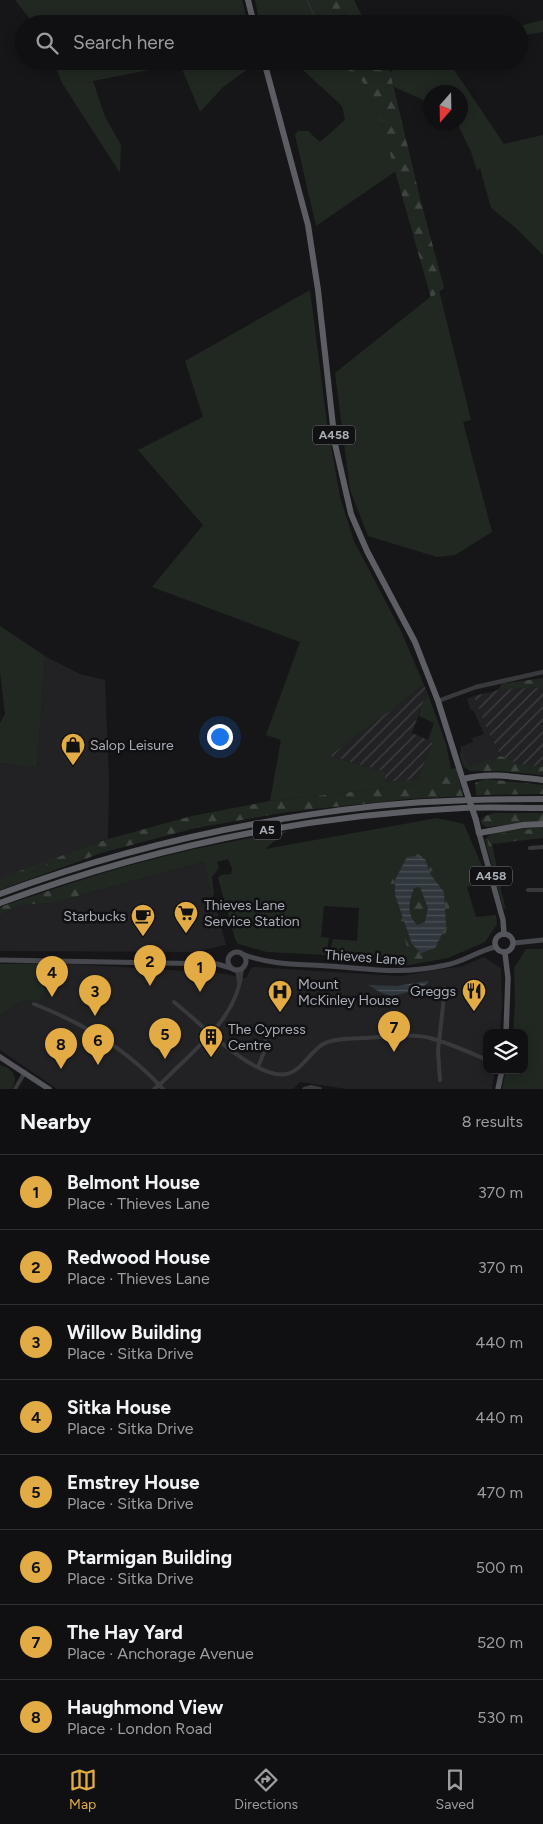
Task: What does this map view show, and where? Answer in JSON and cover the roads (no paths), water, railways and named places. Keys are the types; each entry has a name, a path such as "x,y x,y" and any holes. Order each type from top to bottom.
{"highway":[{"path":"248,0 252,15"},
{"name":"A458","path":"266,70 308,225 318,290 335,444 351,514 414,642 438,701 479,833"},
{"path":"463,779 493,775 543,780"},
{"name":"A5","path":"0,894 92,863 152,846 278,819 377,806 475,800 543,799"},
{"name":"A5","path":"0,903 39,888 149,856 218,839 278,828 372,816 464,808 543,808"},
{"path":"479,833 522,825 543,824"}],"main road":[{"name":"A458","path":"479,833 504,934"},
{"path":"504,934 509,936 514,942 511,950 505,953 499,952 496,947 496,938 504,934"},
{"path":"514,942 543,940"},
{"name":"Thieves Lane","path":"258,960 367,970 410,971 448,965 496,947"},
{"path":"217,964 235,953 258,960"},
{"path":"505,953 508,986 506,1029"},
{"path":"242,954 246,963"},
{"path":"229,958 229,963 237,969"},
{"path":"0,960 217,964 237,969 246,963 258,960"},
{"path":"0,1057 49,1089"},
{"path":"498,1089 501,1074"}],"street":[{"path":"438,701 476,687 543,672"},
{"path":"530,848 543,847"},
{"path":"528,890 543,890"},
{"path":"154,1089 213,1034 229,1011 239,982 237,969"},
{"path":"440,1080 439,1041 445,988"},
{"path":"444,996 452,996"},
{"path":"174,1002 240,1056 274,1074 288,1074 299,1068 323,1044 336,1040 408,1036 429,1038 483,1058"},
{"path":"34,1004 64,1016 103,1037 150,1075 163,1089"},
{"path":"258,1067 266,1047 266,1031"},
{"path":"15,1089 25,1072"},
{"path":"304,1089 311,1087 320,1089"}],"waterway":[{"path":"307,0 314,15"}],"place":[{"name":"Salop Leisure","path":"73,766"},
{"name":"Thieves Lane Service Station","path":"186,934"},
{"name":"Starbucks","path":"143,937"},
{"name":"Redwood House","path":"150,986"},
{"name":"Belmont House","path":"200,992"},
{"name":"Sitka House","path":"52,997"},
{"name":"Greggs","path":"474,1012"},
{"name":"Mount McKinley House","path":"280,1013"},
{"name":"Willow Building","path":"95,1016"},
{"name":"The Hay Yard","path":"394,1052"},
{"name":"The Cypress Centre","path":"211,1058"},
{"name":"Emstrey House","path":"165,1059"},
{"name":"Ptarmigan Building","path":"98,1065"},
{"name":"Haughmond View","path":"61,1069"}]}
